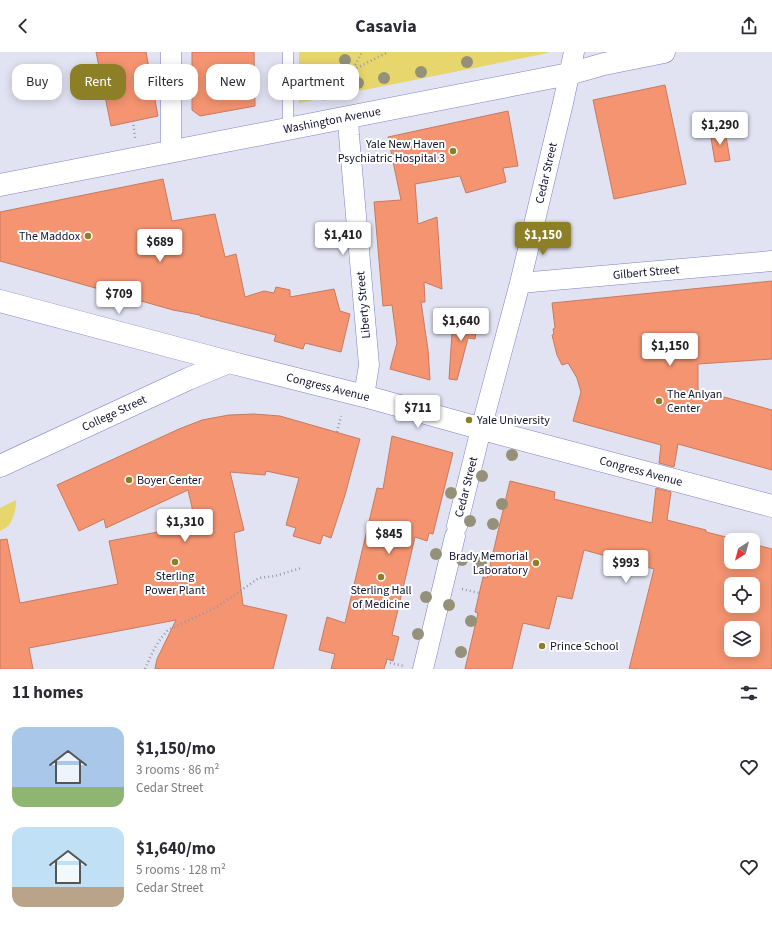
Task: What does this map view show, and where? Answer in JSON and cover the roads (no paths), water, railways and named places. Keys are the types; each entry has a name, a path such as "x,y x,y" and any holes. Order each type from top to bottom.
{"main road":[{"name":"Washington Avenue","path":"0,185 569,74 604,64 664,52"},
{"name":"Congress Avenue","path":"0,301 364,396 481,429 772,506"},
{"name":"College Street","path":"0,466 229,362"}],"street":[{"path":"171,52 171,151"},
{"name":"Cedar Street","path":"414,668 456,531 481,429 520,283 574,52"},
{"name":"Liberty Street","path":"348,117 369,365 364,396"},
{"name":"Gilbert Street","path":"520,283 772,261"}],"lane":[{"path":"288,52 288,129"}],"place":[{"name":"Yale New Haven Psychiatric Hospital 3","path":"453,151"},
{"name":"The Maddox","path":"88,236"},
{"name":"The Anlyan Center","path":"659,401"},
{"name":"Yale University","path":"469,420"},
{"name":"Boyer Center","path":"129,480"},
{"name":"Sterling Power Plant","path":"175,562"},
{"name":"Brady Memorial Laboratory","path":"536,563"},
{"name":"Sterling Hall of Medicine","path":"381,577"},
{"name":"Prince School","path":"542,646"}]}
